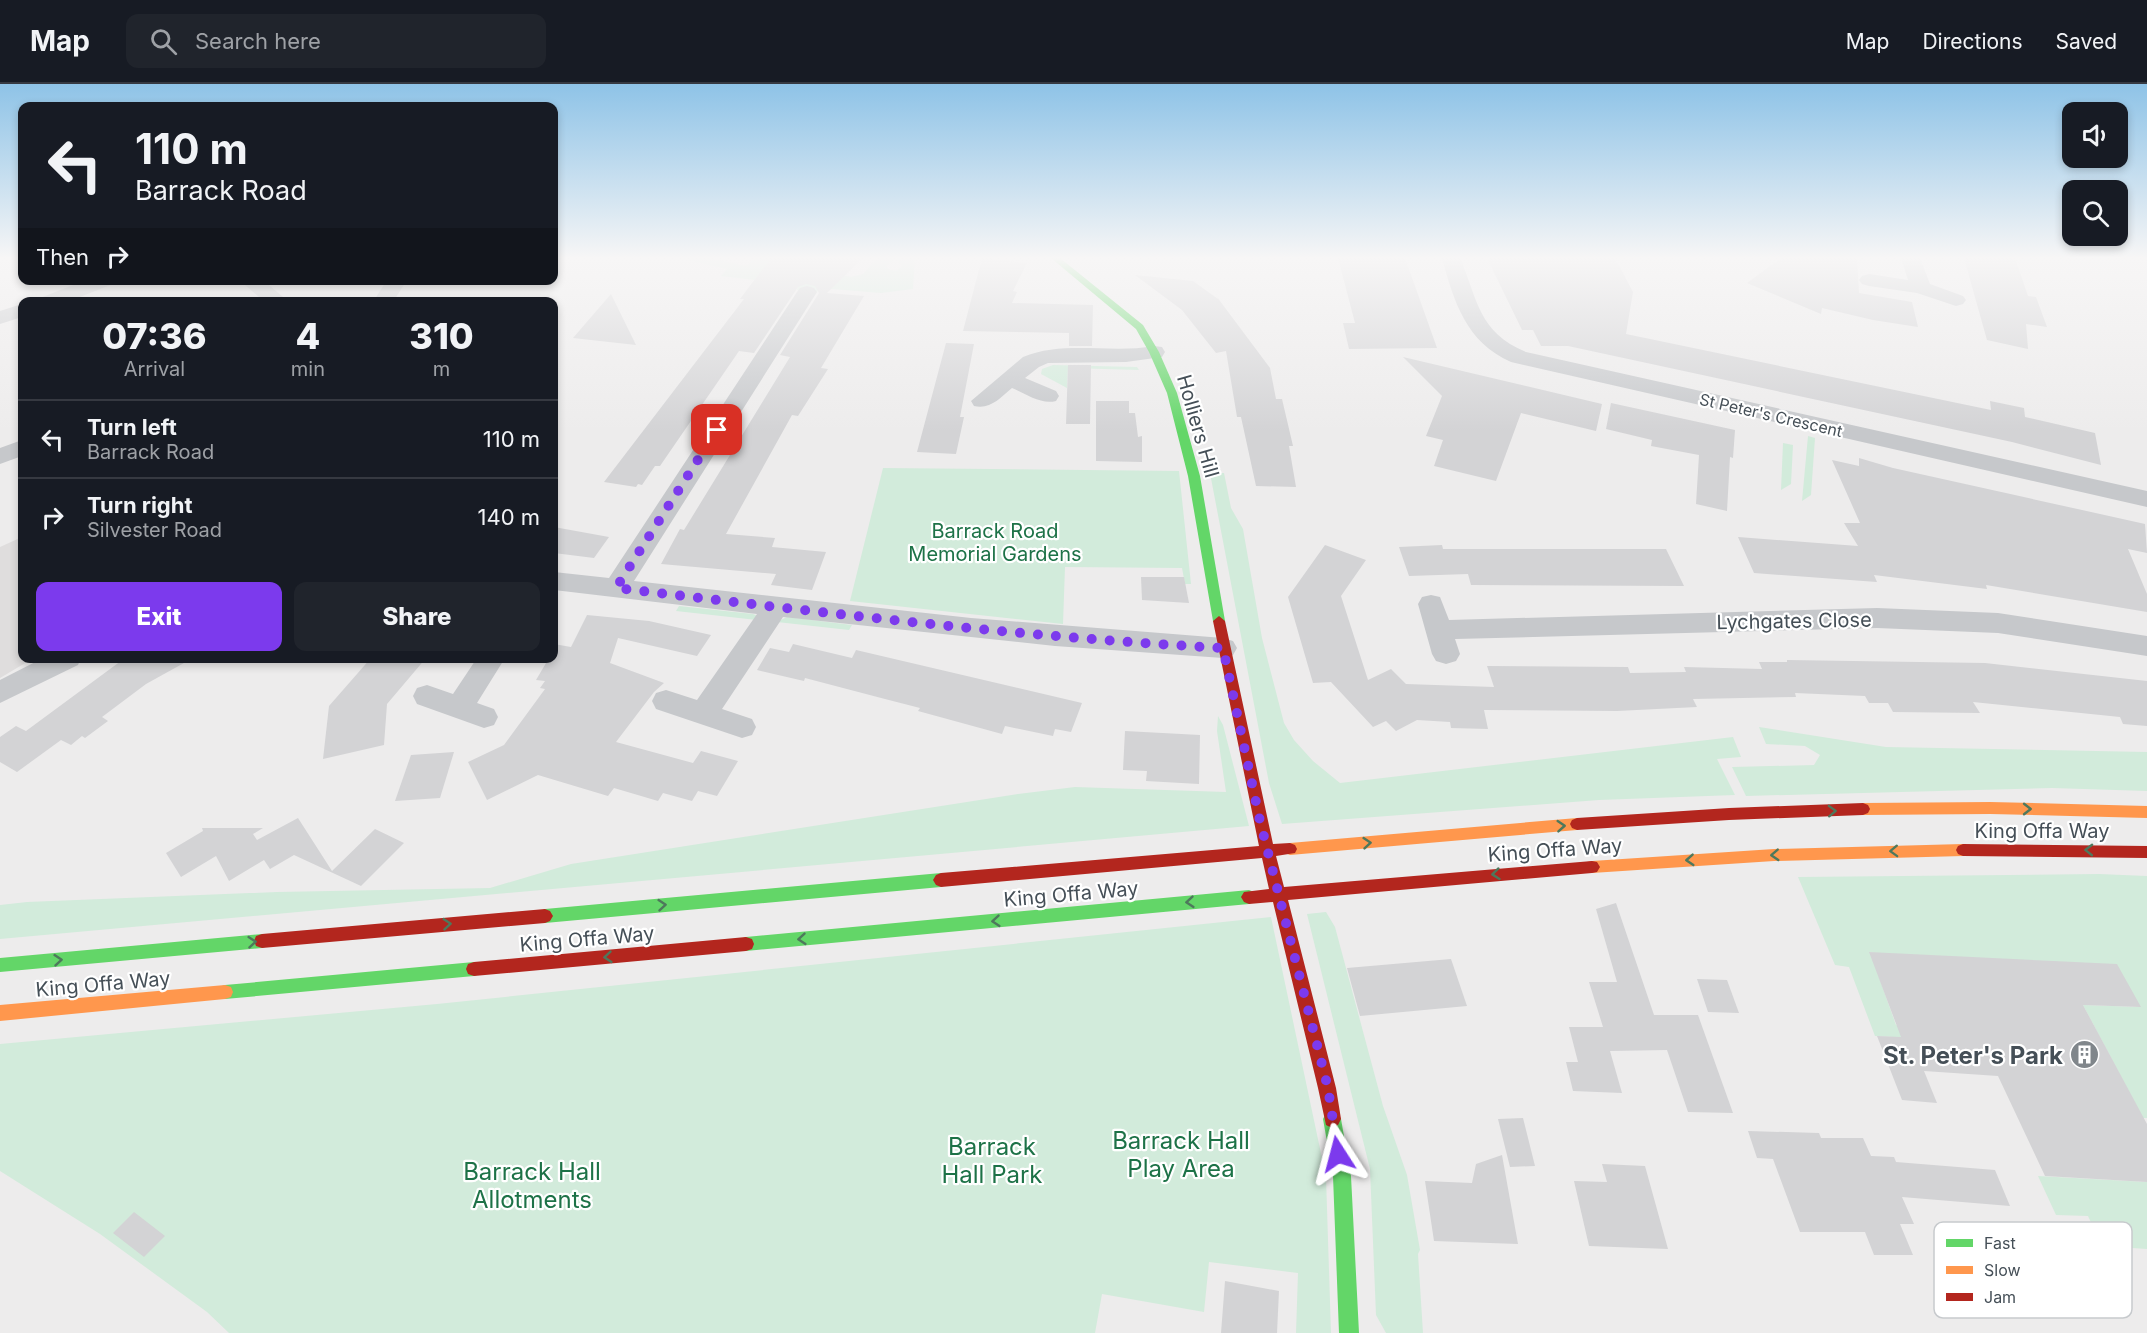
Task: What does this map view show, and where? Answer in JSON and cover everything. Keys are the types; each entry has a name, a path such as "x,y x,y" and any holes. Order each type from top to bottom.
{"main road":[{"name":"Holliers Hill","path":"1127,316 1140,327 1155,352 1172,393 1194,476 1223,648 1260,821 1328,1088 1342,1176 1349,1333"},
{"name":"King Offa Way","path":"0,965 1520,828 1729,814 1916,809 2067,809 2147,812"},
{"name":"King Offa Way","path":"0,1013 1536,870 1759,855 1944,850 2147,852"}],"street":[{"path":"616,588 791,316"},
{"name":"St Peter's Crescent","path":"1474,316 1486,337 1498,348 1519,357 2147,499"},
{"path":"982,401 1031,362 1050,355 1096,356 1155,352"},
{"path":"1010,379 1048,396"},
{"path":"0,456 18,449"},
{"path":"558,581 1104,641 1223,648"},
{"name":"Lychgates Close","path":"1431,604 1443,642 1876,618 1998,623 2147,646"},
{"path":"703,714 776,607"},
{"path":"0,693 58,663"},
{"path":"427,696 472,713 490,663"},
{"path":"666,701 742,727"}],"shaded area":[{"path":"18,539 18,663 25,663 0,678 0,547"}],"green space":[{"path":"1053,365 1137,367 1139,370 1068,368 1067,388 1041,374 1042,369"},
{"path":"1808,436 1815,438 1811,495 1802,501"},
{"path":"1783,443 1793,445 1791,484 1781,490"},
{"name":"Barrack Road Memorial Gardens","path":"883,468 1179,471 1191,584 1185,584 1182,568 1065,567 1063,624 850,601"},
{"path":"1210,473 1224,473 1231,508 1243,529 1262,638 1284,723 1294,740 1313,761 1340,783 1733,737 1741,757 1717,759 1735,795 1599,800 1282,824 1269,783"},
{"path":"679,606 758,616 757,620 676,611"},
{"path":"787,617 852,625 849,630 777,622"},
{"path":"1218,716 1223,725 1249,826 0,939 0,905 277,892 490,888 571,864 1018,794 1075,787 1226,792 1217,731"},
{"path":"1759,727 1886,747 2147,752 2147,791 2052,788 1746,796 1732,767 1814,765 1820,755 1805,746 1766,744"},
{"path":"2099,874 2147,876 2147,1118 2143,1118 2083,1005 2140,1007 1870,952 1896,1025 1948,1040 1875,1036 1849,967 1835,965 1798,877"},
{"path":"1326,912 1335,927 1383,1106 1407,1175 1420,1250 1418,1254 1423,1333 1386,1333 1376,1315 1370,1169 1307,914"},
{"path":"1271,917 1326,1177 1331,1333 1296,1333 1298,1273 1209,1262 1204,1312 1102,1294 1095,1333 229,1333 207,1312 100,1234 0,1171 0,1044 437,1004"},
{"path":"2038,1176 2147,1182 2147,1249 2132,1248 2132,1222 2091,1222 2088,1216 2056,1215"}],"building":[{"path":"592,316 622,316 636,345 573,338"},
{"path":"731,316 778,316 754,353 739,351 660,466 655,466 642,485 638,484 636,487 604,482"},
{"path":"804,316 852,316 821,368 828,369 798,416 792,415 726,534 775,538 772,547 826,552 812,590 771,585 776,574 661,564 680,529 684,530 790,357 780,355"},
{"path":"967,316 1093,316 1092,346 1069,346 1069,333 963,331"},
{"path":"1187,316 1231,316 1270,368 1276,399 1282,399 1293,446 1289,446 1296,487 1256,486 1241,417 1237,417 1226,351 1216,353"},
{"path":"1353,316 1426,316 1437,348 1349,349 1343,323 1355,323"},
{"path":"1515,316 1629,316 1626,334 1991,410 1990,401 2024,408 2025,417 2095,433 2101,465 2012,442 1568,346 1541,346 1533,330 1522,330"},
{"path":"1857,316 1915,316 1918,327"},
{"path":"1980,316 2043,316 2047,327 2026,324 2028,349 1987,340"},
{"path":"946,343 974,344 960,417 964,417 956,454 917,452"},
{"path":"1403,357 1602,404 1596,431 1521,413 1496,481 1434,466 1443,440 1426,436 1442,396"},
{"path":"1068,365 1091,365 1090,424 1066,424"},
{"path":"1096,401 1129,401 1129,413 1135,413 1138,437 1142,436 1142,462 1096,461"},
{"path":"1611,403 1735,430 1733,458 1730,457 1727,511 1696,504 1699,455 1651,446 1652,440 1606,429"},
{"path":"1859,458 1893,468 2145,524 2147,553 2128,549 2147,594 2147,612 1986,585 1987,589 1874,575 1877,582 1754,573 1738,537 1858,546 1844,523 1860,523 1832,460 1859,466"},
{"path":"558,528 609,537 594,558 558,554"},
{"path":"1325,545 1366,560 1341,596 1368,680 1391,669 1406,684 1494,687 1487,666 1628,667 1630,673 1686,672 1684,667 1762,669 1759,662 1787,662 1787,660 1985,663 2147,681 2147,726 2123,724 2120,717 1973,702 1980,713 1893,712 1888,703 1869,703 1865,696 1795,693 1796,697 1693,699 1697,707 1617,711 1484,710 1488,729 1451,728 1450,722 1417,720 1396,731 1386,721 1373,727 1331,682 1313,683 1288,597"},
{"path":"1442,545 1443,549 1666,549 1684,586 1471,585 1468,574 1409,576 1399,547"},
{"path":"1141,577 1184,577 1189,603 1142,600"},
{"path":"587,615 649,621 711,635 697,656 618,638 610,663 664,683 654,692 616,742 693,763 701,751 738,761 717,796 698,791 692,801 663,793 658,801 614,788 608,796 538,775 487,800 468,762 504,745 545,689 540,688 545,681 536,680 546,663 558,663 558,645 571,647"},
{"path":"793,644 852,658 856,650 1082,703 1071,732 1055,729 1053,736 1005,726 1002,734 918,711 920,708 805,678 804,681 757,670 770,648 789,652"},
{"path":"118,663 184,663 146,684 102,717 108,721 85,738 82,736 71,745 61,740 17,772 0,762 0,737 16,726 26,731"},
{"path":"367,663 422,663 387,704 384,745 323,759 329,706"},
{"path":"1125,731 1200,735 1199,784 1146,781 1147,771 1123,770"},
{"path":"454,752 440,798 395,801 411,755"},
{"path":"298,818 332,871 375,829 404,843 361,886 294,855 270,869 264,860 229,881 216,856 181,877 166,853 203,831 202,828 263,828 253,834 257,840"},
{"path":"1616,903 1654,1015 1698,1015 1733,1113 1688,1112 1667,1050 1610,1051 1622,1093 1573,1091 1566,1062 1578,1062 1569,1027 1603,1027 1589,982 1617,982 1596,909"},
{"name":"St. Peter's Park","path":"1869,952 2117,964 2141,1007 2083,1005 2147,1124 2147,1182 2045,1176 1998,1076 1924,1071 1937,1103 1902,1100 1877,1036 1901,1037"},
{"path":"1451,959 1467,1006 1360,1016 1347,968"},
{"path":"1697,979 1727,980 1739,1013 1708,1012"},
{"path":"1523,1118 1535,1166 1510,1167 1498,1119"},
{"path":"1748,1131 1819,1133 1821,1138 1863,1138 1871,1156 1894,1157 1896,1162 1995,1170 2010,1206 1902,1197 1914,1224 1900,1224 1913,1255 1874,1255 1865,1232 1800,1232 1773,1159 1757,1158"},
{"path":"1502,1155 1518,1244 1434,1241 1425,1181 1472,1183 1476,1164"},
{"path":"1602,1164 1645,1166 1668,1249 1589,1246 1574,1181 1607,1182"},
{"path":"134,1212 165,1236 144,1257 113,1233"},
{"path":"1225,1281 1279,1291 1277,1333 1221,1333"}],"traffic: fast":[{"path":"1127,316 1140,327 1172,393 1194,476 1219,621"},
{"path":"545,916 941,880"},
{"path":"746,944 1249,897"},
{"path":"0,965 262,941"},
{"path":"225,992 474,969"},
{"path":"1332,1119 1342,1176 1349,1333"}],"traffic: slow":[{"path":"1863,809 1990,808 2147,812"},
{"path":"1290,849 1577,824"},
{"path":"1592,867 1774,855 1963,850"},
{"path":"0,1013 225,992"}],"traffic: jam":[{"path":"1219,621 1260,821 1327,1088 1332,1119"},
{"path":"1577,824 1729,814 1863,809"},
{"path":"941,880 1290,849"},
{"path":"1963,850 2147,852"},
{"path":"1249,897 1592,867"},
{"path":"262,941 545,916"},
{"path":"474,969 746,944"}],"place":[{"name":"St. Peter's Park","path":"2084,1055"}],"route":[{"path":"717,430 616,588 836,614 1104,641 1223,648 1260,821 1328,1088 1338,1154"}],"park label":[{"name":"Barrack Hall Play Area","path":"1181,1154"},
{"name":"Barrack Hall Park","path":"992,1160"},
{"name":"Barrack Hall Allotments","path":"532,1185"}]}
